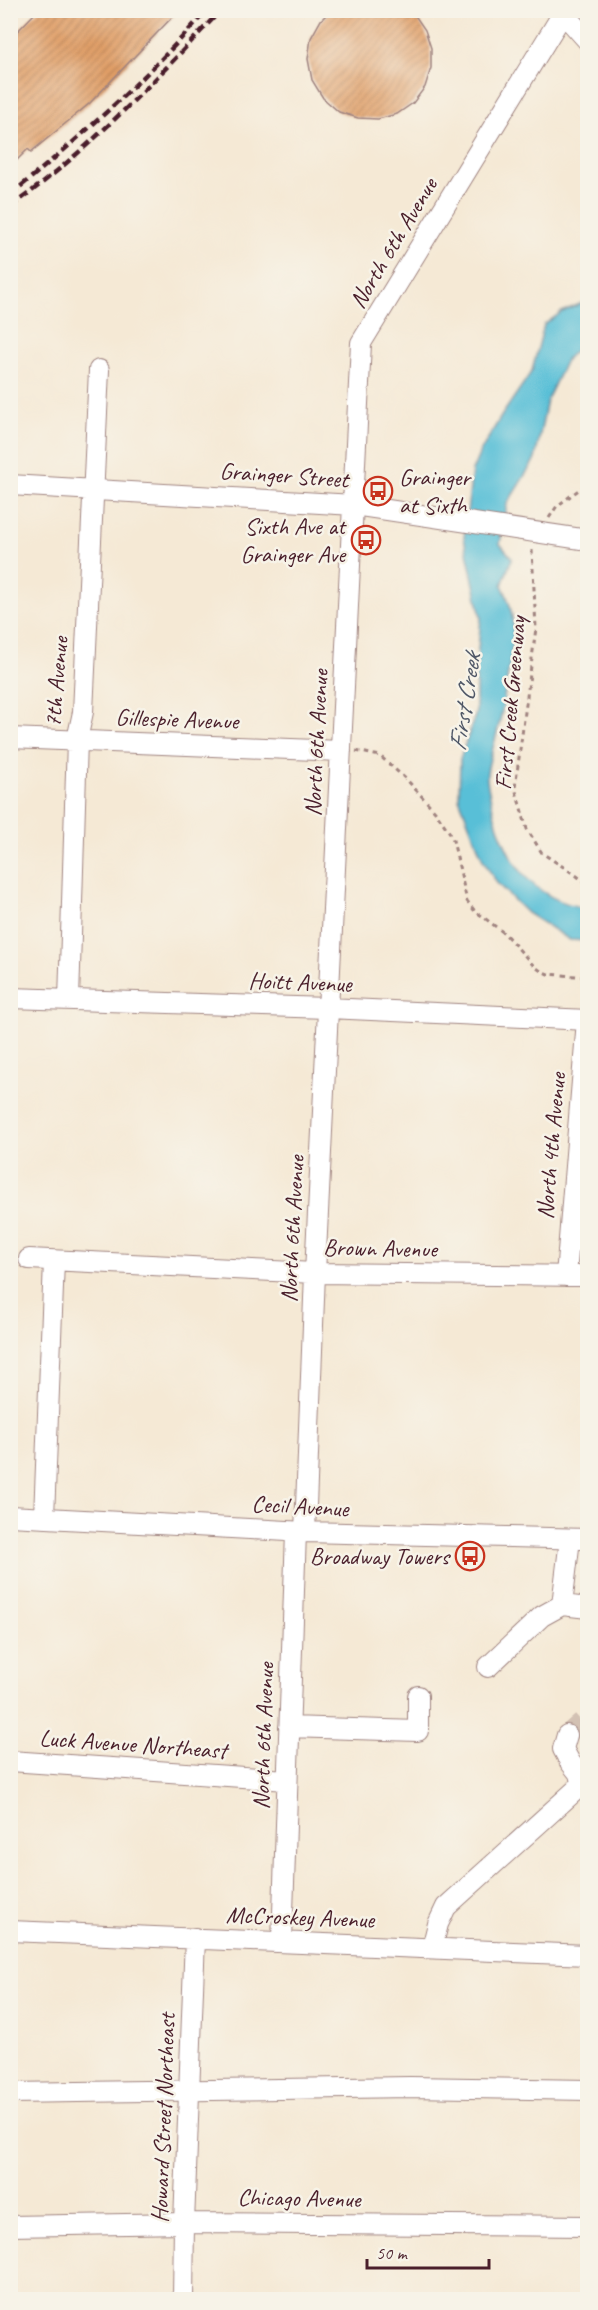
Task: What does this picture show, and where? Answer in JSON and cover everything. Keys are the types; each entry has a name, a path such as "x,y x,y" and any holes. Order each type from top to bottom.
{"street":[{"path":"564,12 588,41"},
{"name":"North 6th Avenue","path":"282,1942 289,1727 315,1273 361,343 564,12"},
{"name":"7th Avenue","path":"69,1000 77,740 83,712 99,370"},
{"name":"Grainger Street","path":"10,485 354,505 588,540"},
{"name":"Gillespie Avenue","path":"10,738 341,751"},
{"name":"Hoitt Avenue","path":"10,998 328,1008 587,1020"},
{"name":"North 4th Avenue","path":"566,1276 587,1020"},
{"name":"Brown Avenue","path":"29,1260 315,1273 588,1276"},
{"path":"44,1517 54,1261"},
{"name":"Cecil Avenue","path":"10,1516 301,1532 579,1539"},
{"path":"562,1605 579,1539"},
{"path":"488,1667 542,1616 562,1605 588,1608"},
{"path":"289,1727 418,1731 418,1696"},
{"path":"432,1948 438,1924 446,1907 586,1780 570,1762 563,1749 567,1736"},
{"name":"Luck Avenue Northeast","path":"10,1761 287,1780"},
{"name":"McCroskey Avenue","path":"10,1931 588,1955"},
{"name":"Howard Street Northeast","path":"183,2300 195,1938"},
{"path":"10,2093 410,2087 588,2090"},
{"name":"Chicago Avenue","path":"10,2226 184,2223 588,2226"}],"path":[{"name":"First Creek Greenway","path":"588,483 557,506 533,545 531,556 536,628 515,788 527,829 542,854 588,885"},
{"path":"341,751 363,751 380,756 407,780 435,811 452,836 467,901 474,910 504,933 534,966 548,974 588,977"}],"water":[{"name":"First Creek","path":"587,301 587,339 567,358 547,400 535,459 507,504 500,544 512,558 502,585 511,609 513,642 501,716 487,777 497,824 512,859 535,886 550,896 587,908 587,941 570,940 527,913 497,883 483,860 459,798 460,759 476,713 476,671 481,617 464,538 472,471 480,452 502,415 532,371 544,325 562,312"}],"building":[{"path":"38,10 179,10 90,103 31,152 28,149 10,167 10,39"},
{"path":"331,10 409,10 414,14 425,30 431,48 431,68 425,87 413,103 397,114 378,119 358,118 339,112 323,98 312,80 308,59 311,38 321,20"}],"tunnel":[{"path":"567,1735 588,1716"}],"railway":[{"path":"10,195 112,107 161,60 207,10"},
{"path":"10,207 94,139 221,10"}],"place":[{"name":"Grainger at Sixth","path":"378,491"},
{"name":"Sixth Ave at Grainger Ave","path":"366,540"},
{"name":"Broadway Towers","path":"470,1556"}]}
